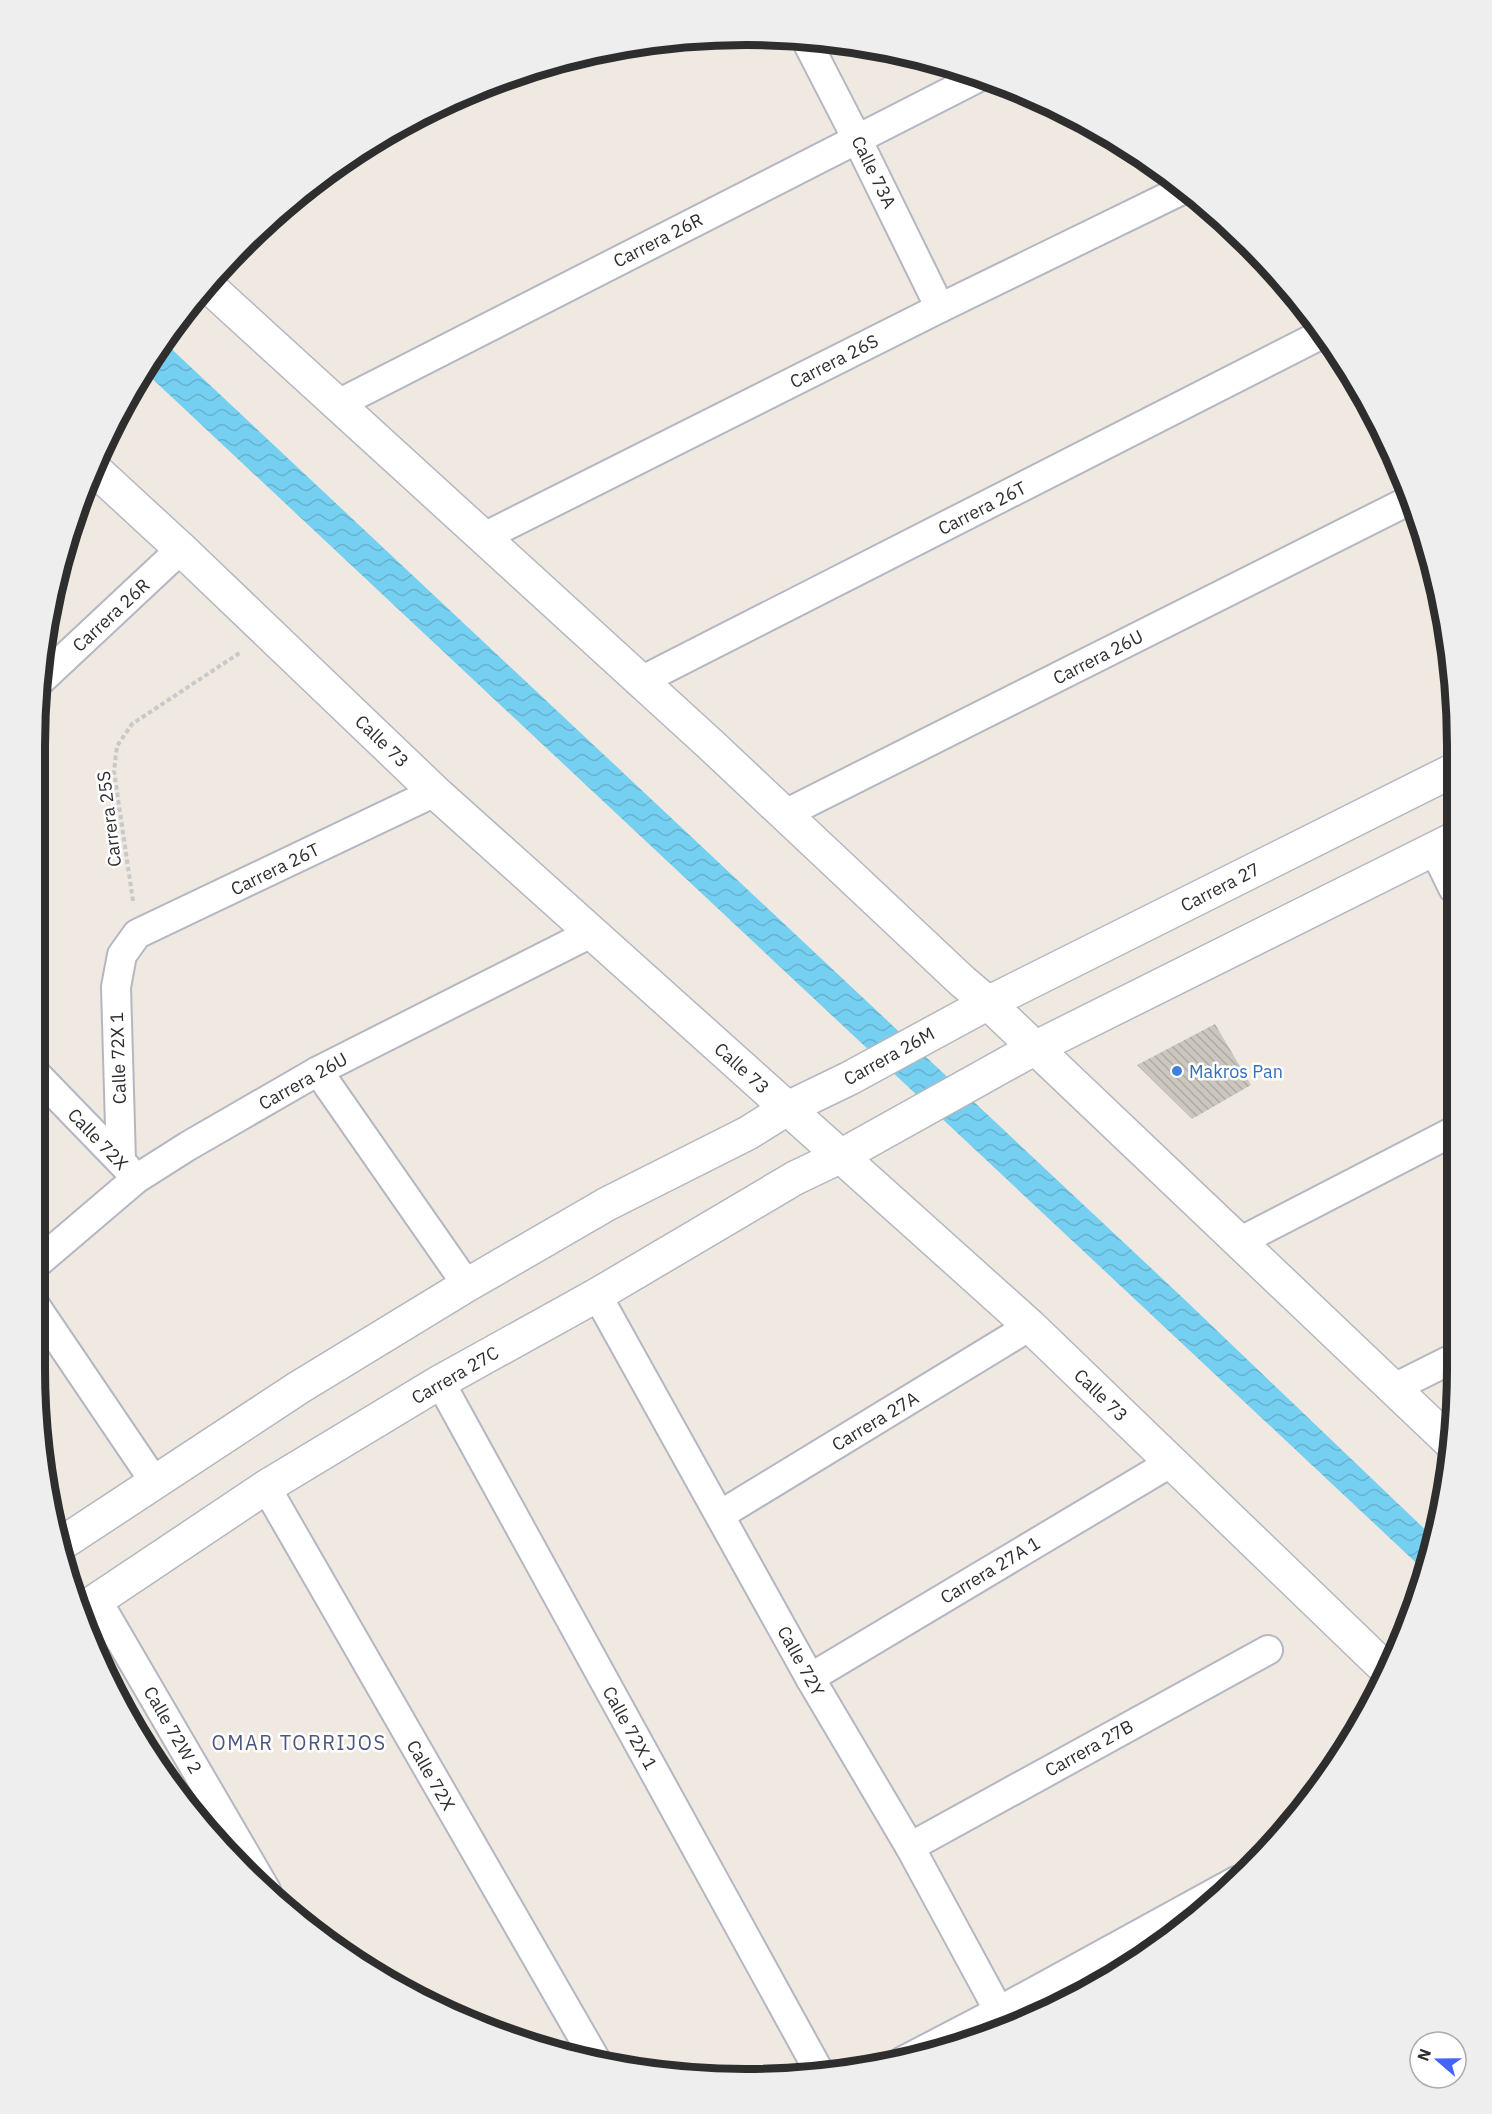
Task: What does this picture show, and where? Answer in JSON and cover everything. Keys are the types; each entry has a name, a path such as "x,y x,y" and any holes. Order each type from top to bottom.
{"main road":[{"path":"205,301 338,404 484,537 988,1003 1443,1435"},
{"name":"Calle 73","path":"100,474 435,792 1030,1326 1381,1664"},
{"name":"Carrera 27","path":"988,1003 1447,774"},
{"path":"841,1156 1035,1048 1443,844"},
{"name":"Carrera 26M","path":"788,1108 850,1078 988,1003"},
{"path":"67,1540 298,1388 467,1285 607,1204 748,1133 788,1108"},
{"name":"Carrera 27C","path":"88,1606 266,1487 440,1382 597,1295 795,1178 841,1156"}],"street":[{"name":"Calle 73A","path":"810,49 940,308"},
{"name":"Carrera 26R","path":"338,404 970,82"},
{"name":"Carrera 26S","path":"484,537 940,308 1176,193"},
{"name":"Carrera 26T","path":"639,682 1315,338"},
{"name":"Carrera 26U","path":"785,814 1403,503"},
{"name":"Carrera 26R","path":"49,672 181,549"},
{"name":"Carrera 26T","path":"129,945 435,792"},
{"path":"1443,844 1447,862"},
{"name":"Carrera 26U","path":"45,1254 128,1170 593,932"},
{"name":"Calle 72X 1","path":"128,1170 116,987 129,945"},
{"path":"318,1071 467,1285"},
{"name":"Calle 72X","path":"45,1084 128,1170"},
{"path":"1241,1241 1447,1135"},
{"name":"Calle 72Y","path":"597,1295 810,1678 910,1848 1003,2019"},
{"path":"45,1321 154,1481"},
{"name":"Carrera 27A","path":"720,1515 1030,1326"},
{"path":"1394,1388 1447,1361"},
{"name":"Calle 72X 1","path":"440,1382 816,2065"},
{"name":"Carrera 27A 1","path":"810,1678 1170,1463"},
{"name":"Calle 72X","path":"266,1487 591,2051"},
{"name":"Calle 72W 2","path":"88,1606 249,1863"},
{"name":"Carrera 27B","path":"910,1848 1268,1650"},
{"path":"980,2029 1003,2019 1197,1904"}],"path":[{"name":"Carrera 25S","path":"129,945 114,771 117,746 132,724 268,633"}],"water":[{"path":"170,347 1184,1299 1427,1532 1418,1565 150,377"}],"building":[{"path":"1215,1024 1251,1085 1192,1119 1137,1065"}],"place":[{"name":"Makros Pan","path":"1177,1071"}],"district":[{"name":"OMAR TORRIJOS","path":"299,1742"}]}
